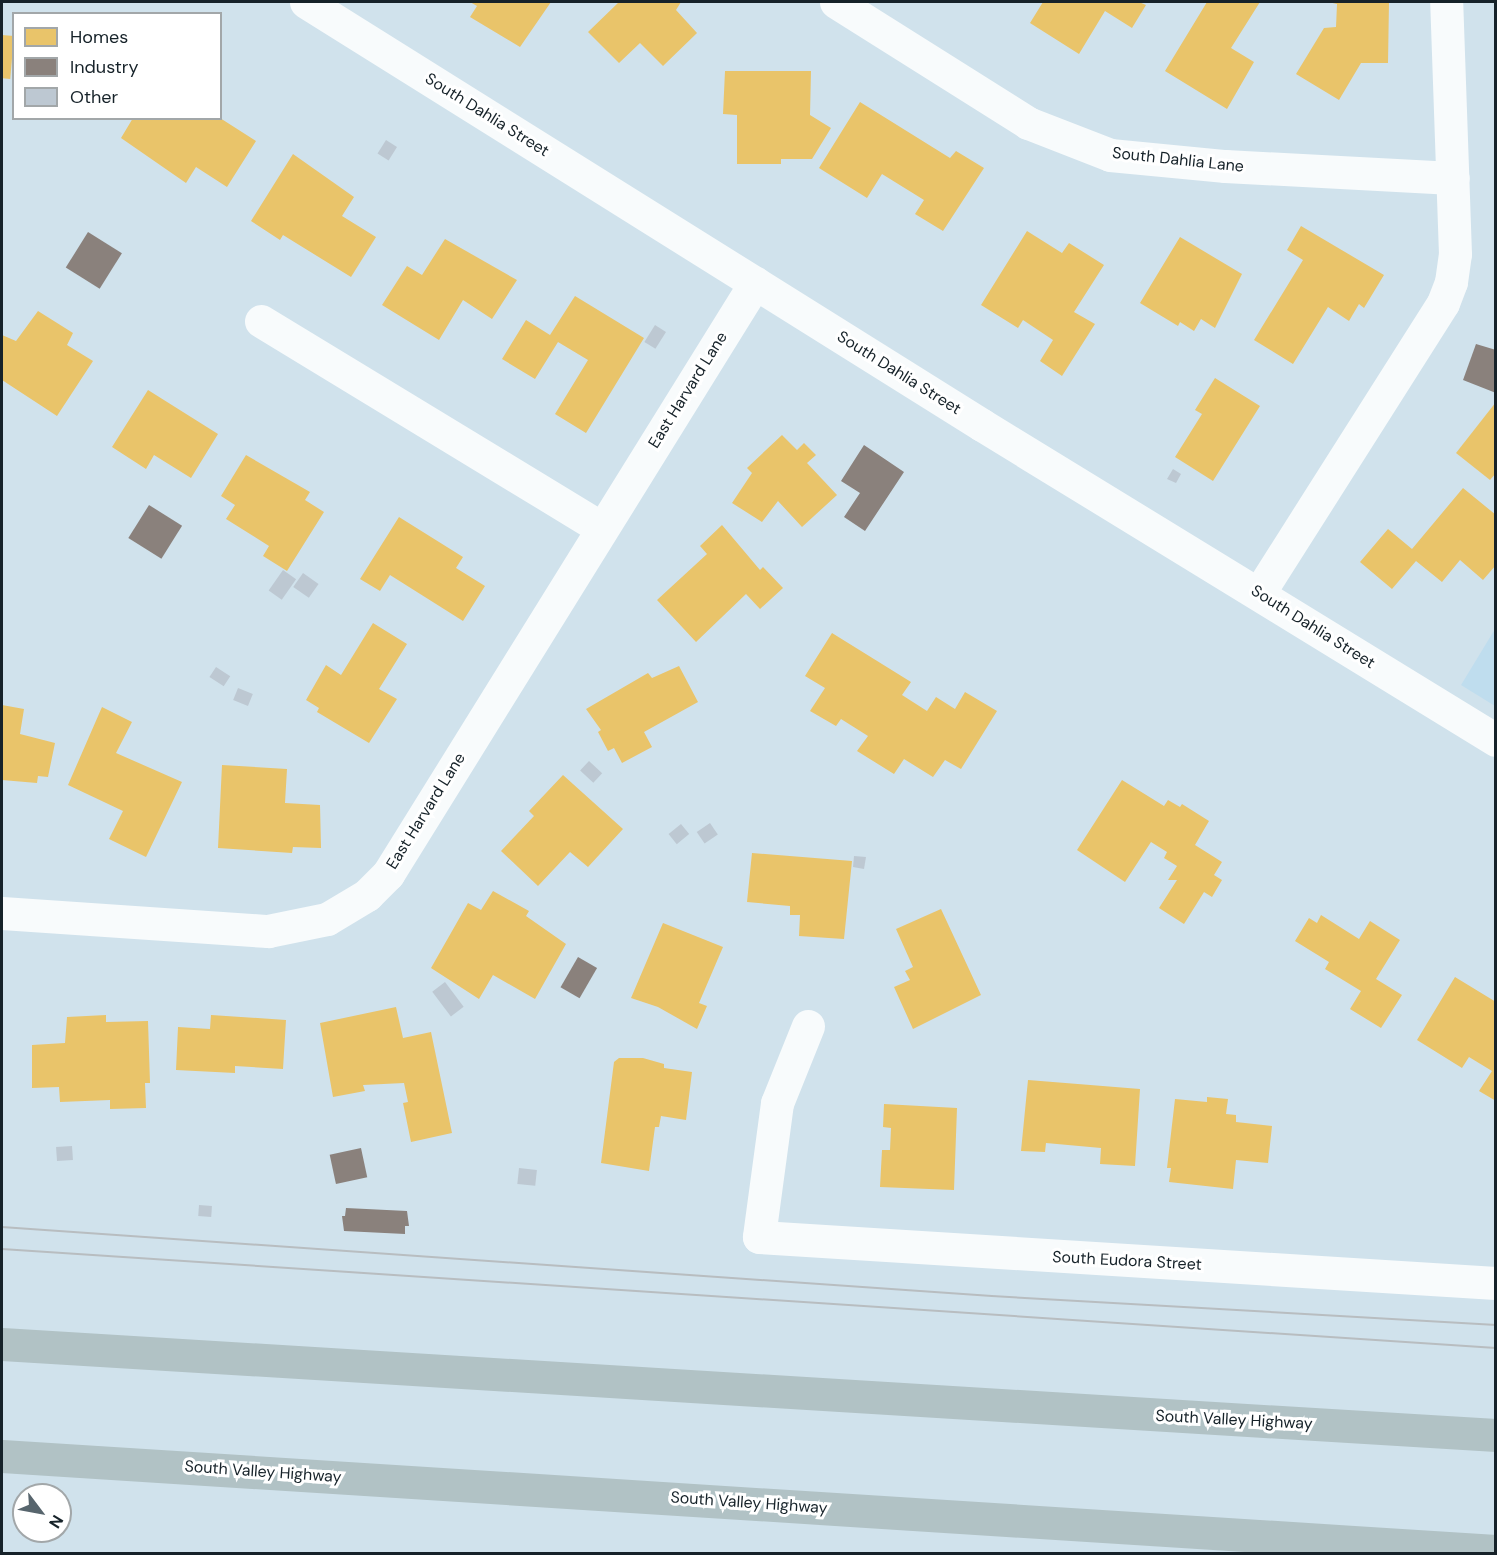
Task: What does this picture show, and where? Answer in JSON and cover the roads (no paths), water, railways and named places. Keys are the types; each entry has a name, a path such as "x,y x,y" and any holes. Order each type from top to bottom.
{"highway":[{"name":"South Valley Highway","path":"2,1344 1496,1435"},
{"name":"South Valley Highway","path":"2,1456 1496,1551"}],"street":[{"name":"South Dahlia Street","path":"306,2 755,283 1496,740"},
{"name":"South Dahlia Lane","path":"836,2 1028,123 1110,155 1225,166 1453,178"},
{"path":"1259,593 1443,303 1455,254 1446,2"},
{"name":"East Harvard Lane","path":"2,913 268,931 308,926 353,905 388,874 755,283"},
{"path":"261,321 602,528"},
{"name":"South Eudora Street","path":"808,1026 777,1103 759,1237 1496,1283"}],"tram line":[{"path":"2,1227 992,1296 1496,1325"},
{"path":"2,1249 1496,1348"}]}
